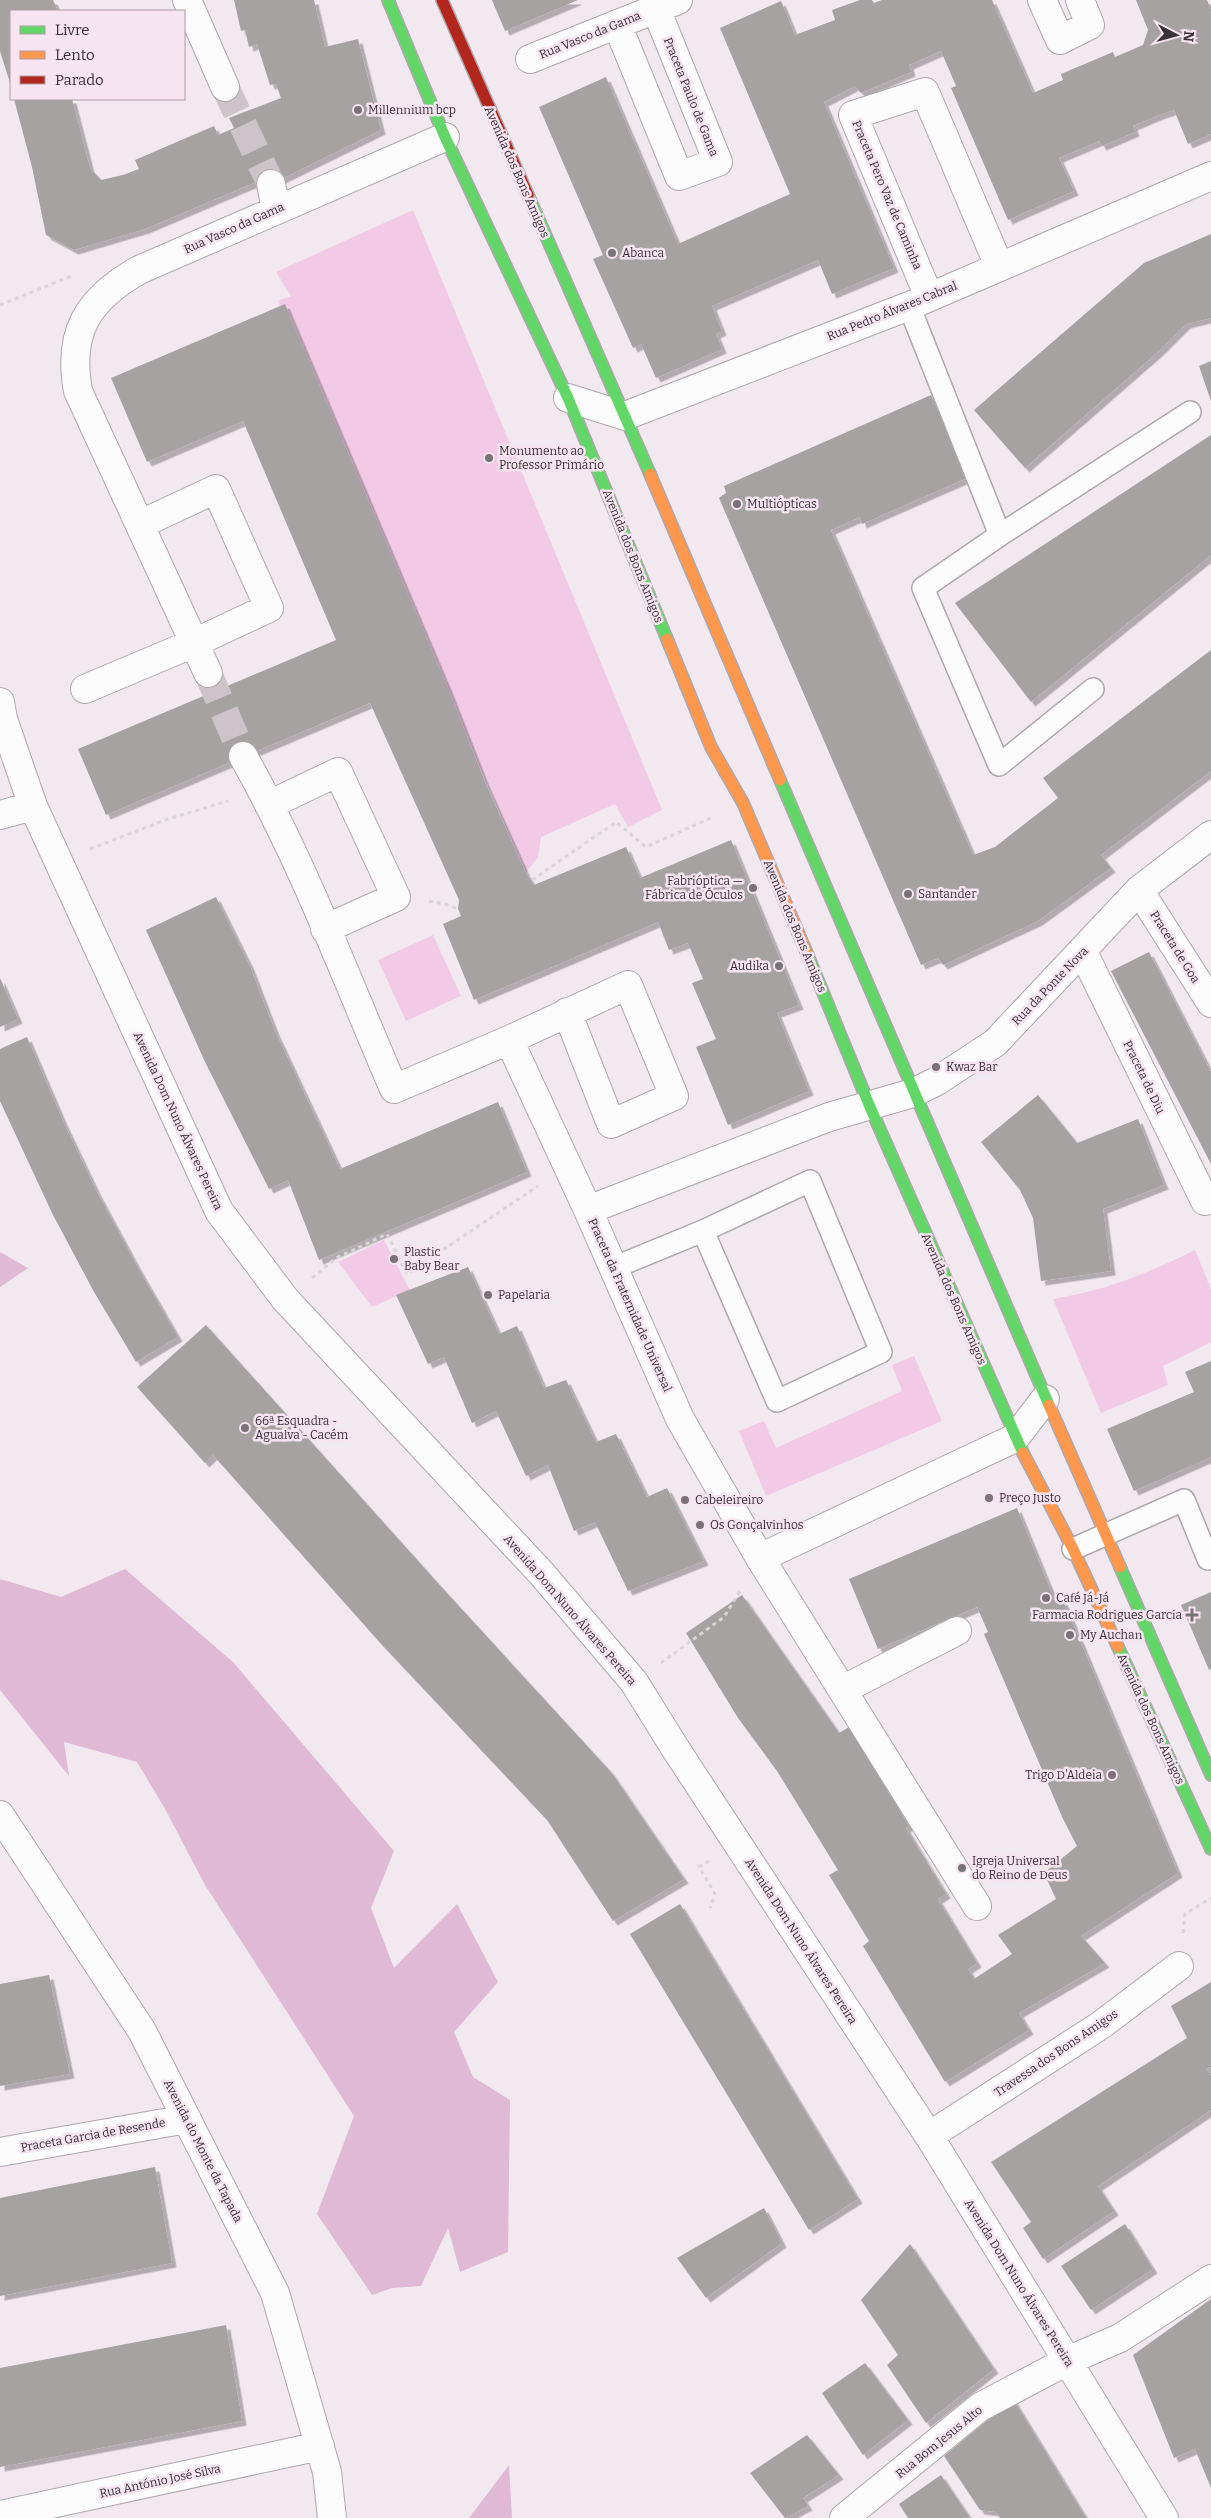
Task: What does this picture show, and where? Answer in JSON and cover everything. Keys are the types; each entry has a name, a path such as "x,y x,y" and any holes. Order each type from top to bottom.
{"main road":[{"name":"Avenida dos Bons Amigos","path":"442,0 625,416 913,1093 1211,1776"},
{"name":"Avenida dos Bons Amigos","path":"392,3 445,137 568,398 711,747 743,803 845,1042 870,1106 1015,1438 1072,1549 1209,1838"}],"street":[{"path":"187,0 225,87"},
{"path":"1042,0 1060,40 1090,25 1080,0"},
{"name":"Rua Vasco da Gama","path":"530,59 667,4"},
{"name":"Praceta Paulo de Gama","path":"617,24 679,176 718,162 667,4"},
{"name":"Praceta Pero Vaz de Caminha","path":"919,301 853,115 925,92 999,266"},
{"name":"Rua Vasco da Gama","path":"141,524 78,391 74,370 78,340 84,319 98,299 115,284 138,270 273,197 445,137"},
{"name":"Rua Pedro Álvares Cabral","path":"625,416 919,301 1211,176"},
{"path":"568,398 625,416"},
{"path":"84,690 194,643 269,608 216,489 141,524 194,643 208,673"},
{"name":"Avenida Dom Nuno Álvares Pereira","path":"0,702 3,719 33,806 218,1211 285,1299 542,1574 634,1682 675,1748 929,2136 1164,2518"},
{"path":"243,756 266,798 394,1089 509,1040 567,1012 628,985 674,1096 611,1124 567,1012"},
{"path":"266,798 338,772 396,897 325,929"},
{"path":"0,815 33,806"},
{"name":"Rua da Ponte Nova","path":"870,1106 913,1093 995,1043 1083,952 1139,890 1211,835"},
{"name":"Praceta de Goa","path":"1139,890 1211,1003"},
{"name":"Praceta de Diu","path":"1083,952 1204,1201"},
{"path":"509,1040 588,1210"},
{"name":"Praceta da Fraternidade Universal","path":"870,1106 829,1117 588,1210 680,1420 760,1558 978,1906"},
{"path":"760,1558 1015,1438 1045,1399"},
{"path":"842,1690 957,1631"},
{"name":"Avenida do Monte da Tapada","path":"0,1815 142,2031 275,2293 327,2472 332,2518"},
{"name":"Travessa dos Bons Amigos","path":"929,2136 1101,2025 1179,1966"},
{"name":"Praceta Garcia de Resende","path":"0,2152 187,2118"},
{"name":"Rua Bom Jesus Alto","path":"844,2518 980,2407 1067,2361 1120,2338 1211,2280"},
{"name":"Rua António José Silva","path":"0,2515 320,2446"}],"lane":[{"path":"919,301 1000,535"},
{"path":"1094,689 999,765 922,588 1190,412"},
{"path":"613,1268 703,1231 810,1181 881,1352 777,1401 703,1231"},
{"path":"1072,1549 1184,1500 1208,1559"}],"path":[{"path":"0,305 75,274"},
{"path":"106,842 266,798"},
{"path":"532,880 616,822 646,848 743,803"},
{"path":"336,1258 387,1234 407,1274 568,1166"},
{"path":"634,1682 724,1617 760,1558"},
{"path":"699,1867 715,1894 710,1908"},
{"path":"1179,1966 1185,1914 1211,1898"}],"shaded area":[{"path":"413,210 662,810 628,827 615,804 541,837 538,857 526,873 278,301 291,296 276,272"},
{"path":"433,935 461,996 406,1021 378,960"},
{"path":"384,1240 410,1290 372,1307 338,1262"},
{"path":"1195,1250 1211,1289 1211,1342 1163,1366 1168,1385 1101,1413 1053,1299 1109,1286 1160,1267"},
{"path":"0,1252 28,1268 0,1287"},
{"path":"914,1356 942,1421 766,1496 739,1431 764,1421 776,1448 902,1391 892,1365"},
{"path":"125,1569 233,1662 394,1851 371,1908 394,1968 457,1904 498,1982 454,2032 473,2077 510,2100 508,2252 460,2272 448,2228 421,2286 392,2288 372,2295 317,2214 354,2116 205,1885 164,1807 137,1762 64,1742 69,1776 0,1690 0,1579 61,1597"},
{"path":"509,2465 512,2518 469,2518"}],"building":[{"path":"0,0 53,0 58,10 10,10 10,83 0,51"},
{"path":"234,0 314,0 325,47 358,39 381,130 259,190 256,182 145,229 74,250 46,235 32,167 14,100 72,100 90,168 101,180 123,175 139,169 135,160 214,126 218,135 234,128 229,118 281,98 276,84 270,85 257,44 249,47 245,30 241,31"},
{"path":"492,0 578,0 505,31"},
{"path":"860,0 872,0 874,3 882,0 992,0 1033,93 1063,80 1061,74 1113,52 1115,57 1143,45 1148,30 1136,0 1207,0 1211,9 1211,134 1188,144 1174,110 1133,126 1135,132 1102,146 1099,141 1059,158 1074,191 1008,220 951,88 956,86 941,51 909,65 911,72 861,93 855,86 824,102 894,268 832,294 818,260 712,306 722,331 716,334 722,349 656,378 641,344 633,348 593,259 603,255 539,107 606,77 678,244 790,194 720,28 781,1 795,35 835,20 832,10"},
{"path":"1211,234 1211,318 1186,324 1159,351 1025,468 974,410 1144,263"},
{"path":"285,304 448,688 485,782 526,873 534,885 626,847 640,878 731,840 799,1005 777,1013 809,1091 728,1125 696,1047 716,1039 692,983 703,979 688,943 669,950 658,922 474,1000 443,924 461,916 458,909 459,900 370,703 106,815 78,749 336,640 243,421 147,462 111,378"},
{"path":"1211,361 1211,401 1199,366"},
{"path":"931,395 967,478 862,524 860,517 831,530 973,855 995,847 1058,798 1043,778 1211,650 1211,771 1101,855 1111,868 1038,921 943,965 938,958 921,965 719,498 726,493 724,486"},
{"path":"1211,435 1211,555 1031,702 955,603"},
{"path":"216,897 250,966 275,1031 340,1169 498,1102 527,1172 319,1260 288,1180 269,1189 205,1062 146,930"},
{"path":"1149,952 1211,1072 1211,1164 1111,971"},
{"path":"0,978 18,1019 0,1027"},
{"path":"27,1037 63,1121 97,1192 178,1337 136,1362 94,1292 52,1213 0,1101 0,1049"},
{"path":"1038,1095 1077,1143 1138,1119 1164,1185 1103,1209 1111,1271 1041,1281 1033,1218 1020,1190 981,1142"},
{"path":"468,1267 499,1334 517,1326 544,1388 566,1380 596,1442 616,1434 647,1497 667,1488 704,1561 628,1591 595,1522 574,1531 548,1465 526,1476 496,1411 472,1423 444,1357 428,1364 396,1295"},
{"path":"206,1325 611,1772 684,1879 613,1921 547,1820 383,1646 213,1455 205,1463 137,1387"},
{"path":"1211,1361 1211,1457 1134,1491 1107,1429 1194,1392 1185,1372"},
{"path":"1017,1508 1056,1603 1063,1600 1178,1873 1081,1936 1105,1963 1019,2013 1029,2030 945,2082 863,1946 869,1941 829,1875 838,1870 777,1771 738,1718 686,1633 742,1595 839,1733 849,1727 909,1826 906,1828 946,1894 938,1899 977,1963 968,1969 974,1979 1012,1954 998,1935 1056,1899 1044,1873 1077,1846 1063,1819 984,1634 988,1632 977,1607 878,1649 849,1579"},
{"path":"1211,1592 1211,1669 1209,1670 1181,1605"},
{"path":"680,1904 858,2199 809,2230 630,1934"},
{"path":"49,1975 70,2074 0,2086 0,1984"},
{"path":"1211,1982 1211,2067 1207,2069 1211,2076 1211,2110 1098,2186 1114,2211 1043,2259 1023,2228 1031,2222 991,2162 1187,2038 1171,2006"},
{"path":"155,2167 172,2263 0,2296 0,2198"},
{"path":"764,2208 782,2243 706,2298 677,2258"},
{"path":"1125,2224 1153,2269 1091,2310 1061,2266"},
{"path":"910,2244 994,2369 926,2423 887,2365 898,2355 861,2300"},
{"path":"1211,2299 1211,2488 1195,2449 1174,2458 1133,2355"},
{"path":"226,2325 242,2421 0,2467 0,2368"},
{"path":"865,2363 908,2420 863,2455 822,2393"},
{"path":"1013,2399 1086,2518 1000,2518 996,2512 980,2510 944,2456"},
{"path":"807,2435 839,2475 803,2498 808,2506 785,2518 750,2473"},
{"path":"941,2475 970,2518 908,2518 899,2504"}],"tunnel":[{"path":"225,87 271,184"},
{"path":"208,673 243,756"}],"traffic: fast":[{"path":"388,0 445,137 568,398 667,639"},
{"path":"528,195 650,474"},
{"path":"780,780 1049,1405"},
{"path":"806,951 870,1107 1023,1453"},
{"path":"1120,1567 1211,1775"},
{"path":"1118,1647 1211,1849"}],"traffic: slow":[{"path":"650,474 780,780"},
{"path":"667,639 711,747 743,803 806,951"},
{"path":"1049,1405 1120,1567"},
{"path":"1023,1453 1073,1549 1118,1647"}],"traffic: jam":[{"path":"442,0 528,195"}],"place":[{"name":"Millennium bcp","path":"358,110"},
{"name":"Abanca","path":"612,253"},
{"name":"Monumento ao Professor Primário","path":"489,458"},
{"name":"Multiópticas","path":"737,504"},
{"name":"Fabrióptica — Fábrica de Óculos","path":"753,888"},
{"name":"Santander","path":"908,894"},
{"name":"Audika","path":"779,966"},
{"name":"Kwaz Bar","path":"936,1067"},
{"name":"Plastic Baby Bear","path":"394,1259"},
{"name":"Papelaria","path":"488,1295"},
{"name":"66ª Esquadra - Agualva - Cacém","path":"245,1428"},
{"name":"Preço Justo","path":"989,1498"},
{"name":"Cabeleireiro","path":"685,1500"},
{"name":"Os Gonçalvinhos","path":"700,1525"},
{"name":"Café Já-Já","path":"1046,1598"},
{"name":"Farmacia Rodrigues Garcia","path":"1192,1615"},
{"name":"My Auchan","path":"1070,1635"},
{"name":"Trigo D'Aldeia","path":"1112,1775"},
{"name":"Igreja Universal do Reino de Deus","path":"962,1868"}]}
